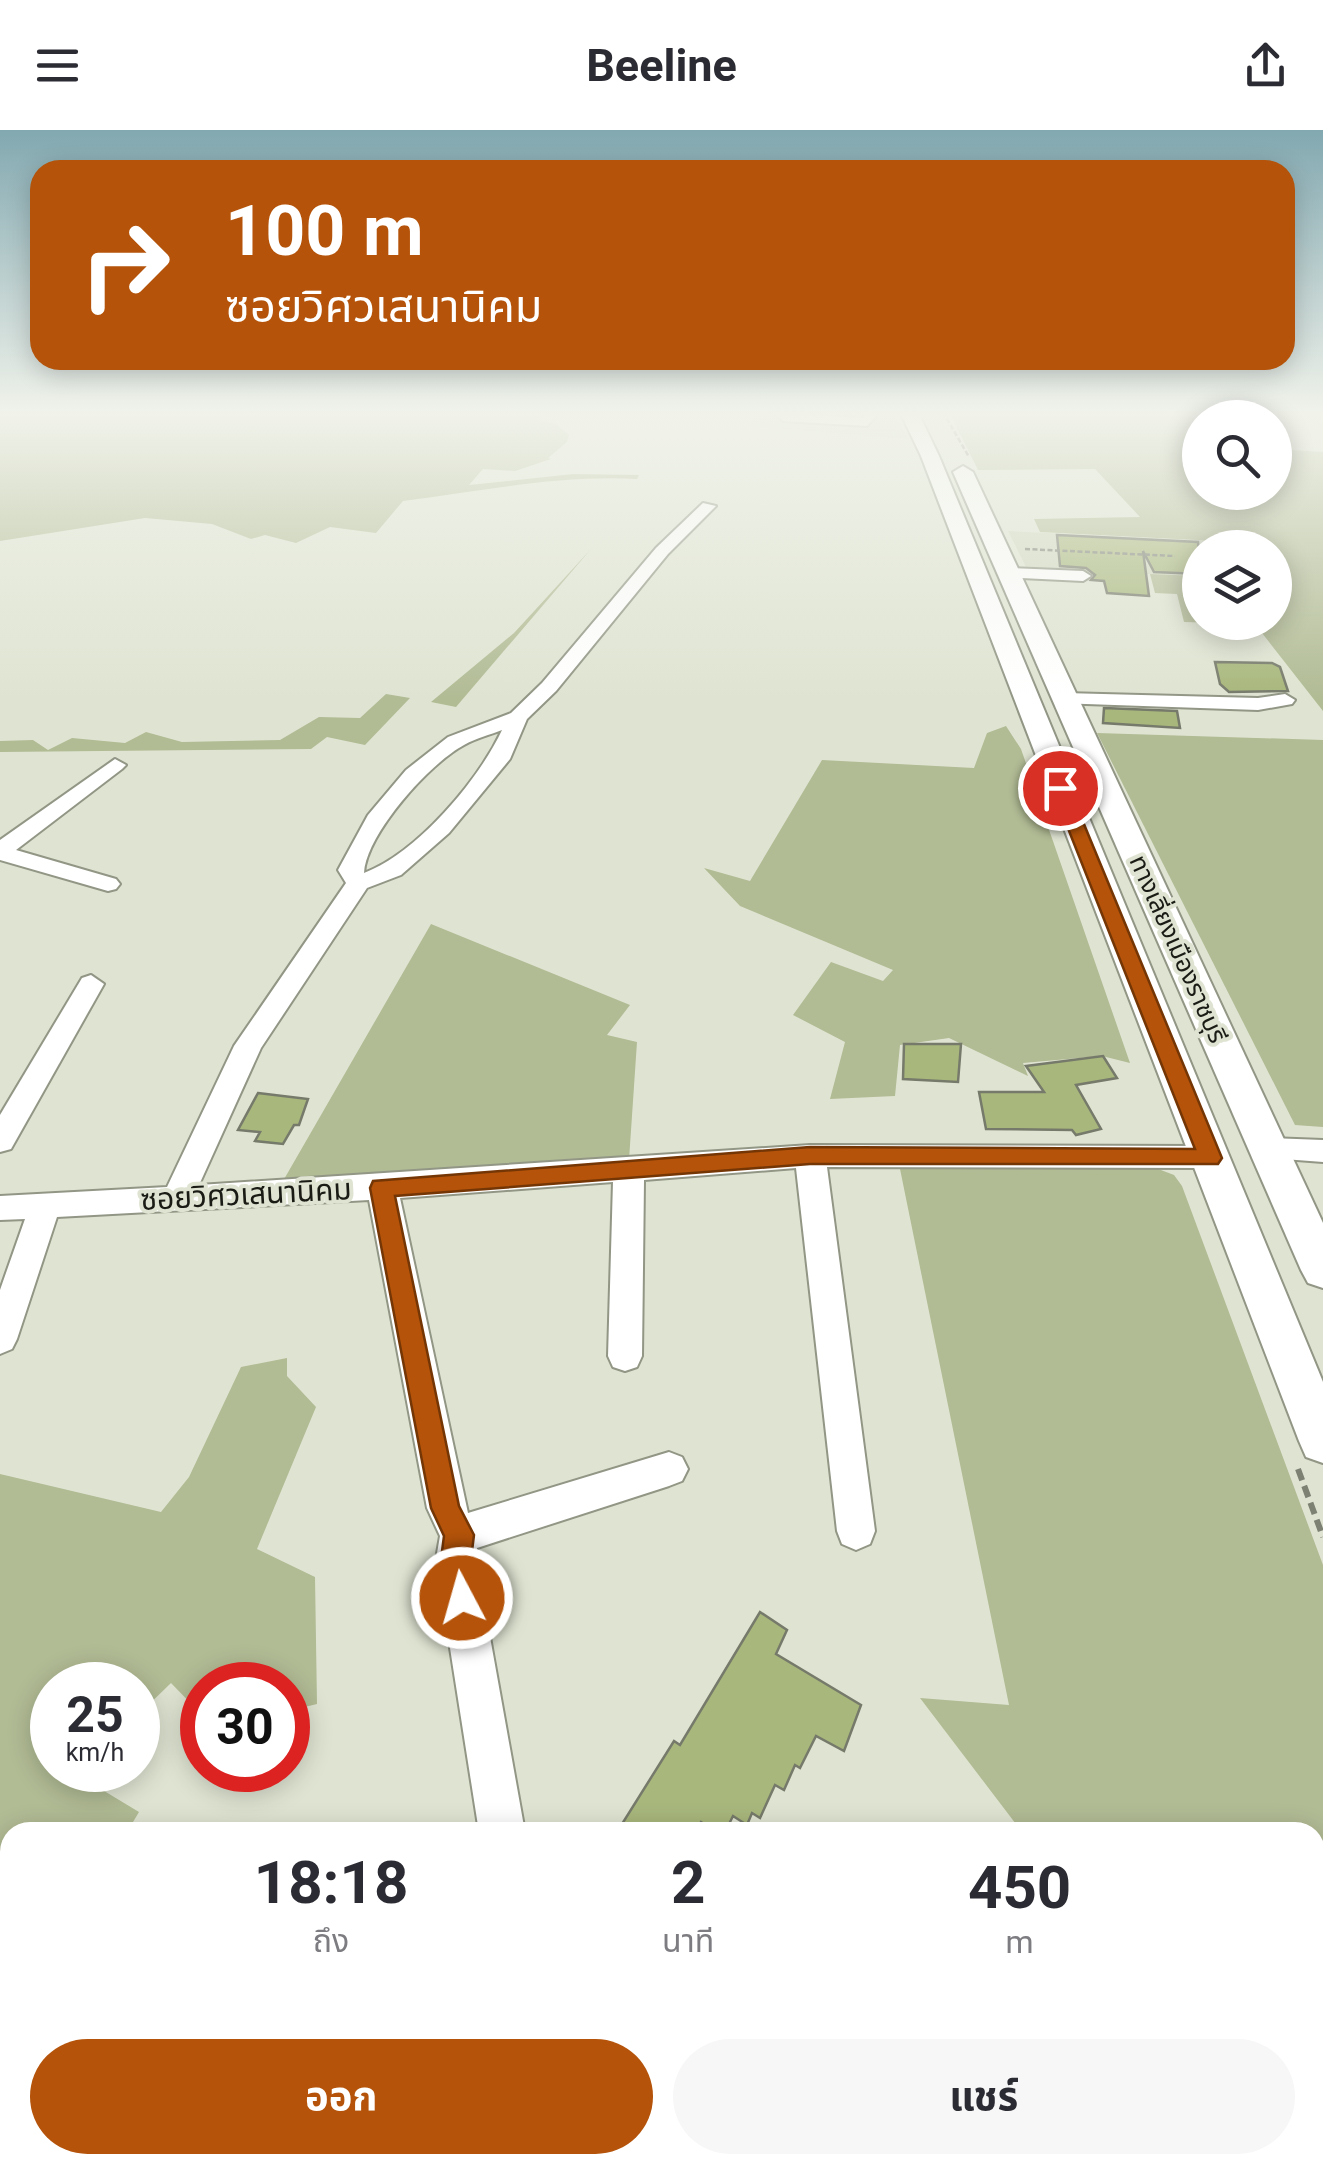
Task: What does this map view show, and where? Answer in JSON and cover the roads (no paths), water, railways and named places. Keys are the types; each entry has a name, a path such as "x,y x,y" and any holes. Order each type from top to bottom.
{"main road":[{"name":"ทางเลี่ยงเมืองราชบุรี","path":"962,507 1210,1158 1323,1441"},
{"name":"ทางเลี่ยงเมืองราชบุรี","path":"972,507 1003,560 1323,1270"}],"street":[{"path":"358,883 350,870 379,814 414,775 455,741 518,717 550,687 662,550 707,507"},
{"path":"1003,560 1083,576"},
{"path":"1064,699 1258,704 1285,700"},
{"path":"178,1196 248,1046 358,883 393,870 441,828 499,759 518,717"},
{"path":"0,852 114,765"},
{"path":"0,852 108,884"},
{"path":"0,1141 91,984"},
{"path":"1269,1149 1323,1151"},
{"path":"810,1156 856,1531"},
{"name":"ซอยวิศวเสนานิคม","path":"0,1208 382,1188 810,1156 1210,1158"},
{"path":"626,1356 629,1170"},
{"path":"382,1188 446,1508 459,1535 456,1559 500,1822"},
{"path":"0,1339 45,1205"},
{"path":"459,1535 668,1470"}]}
